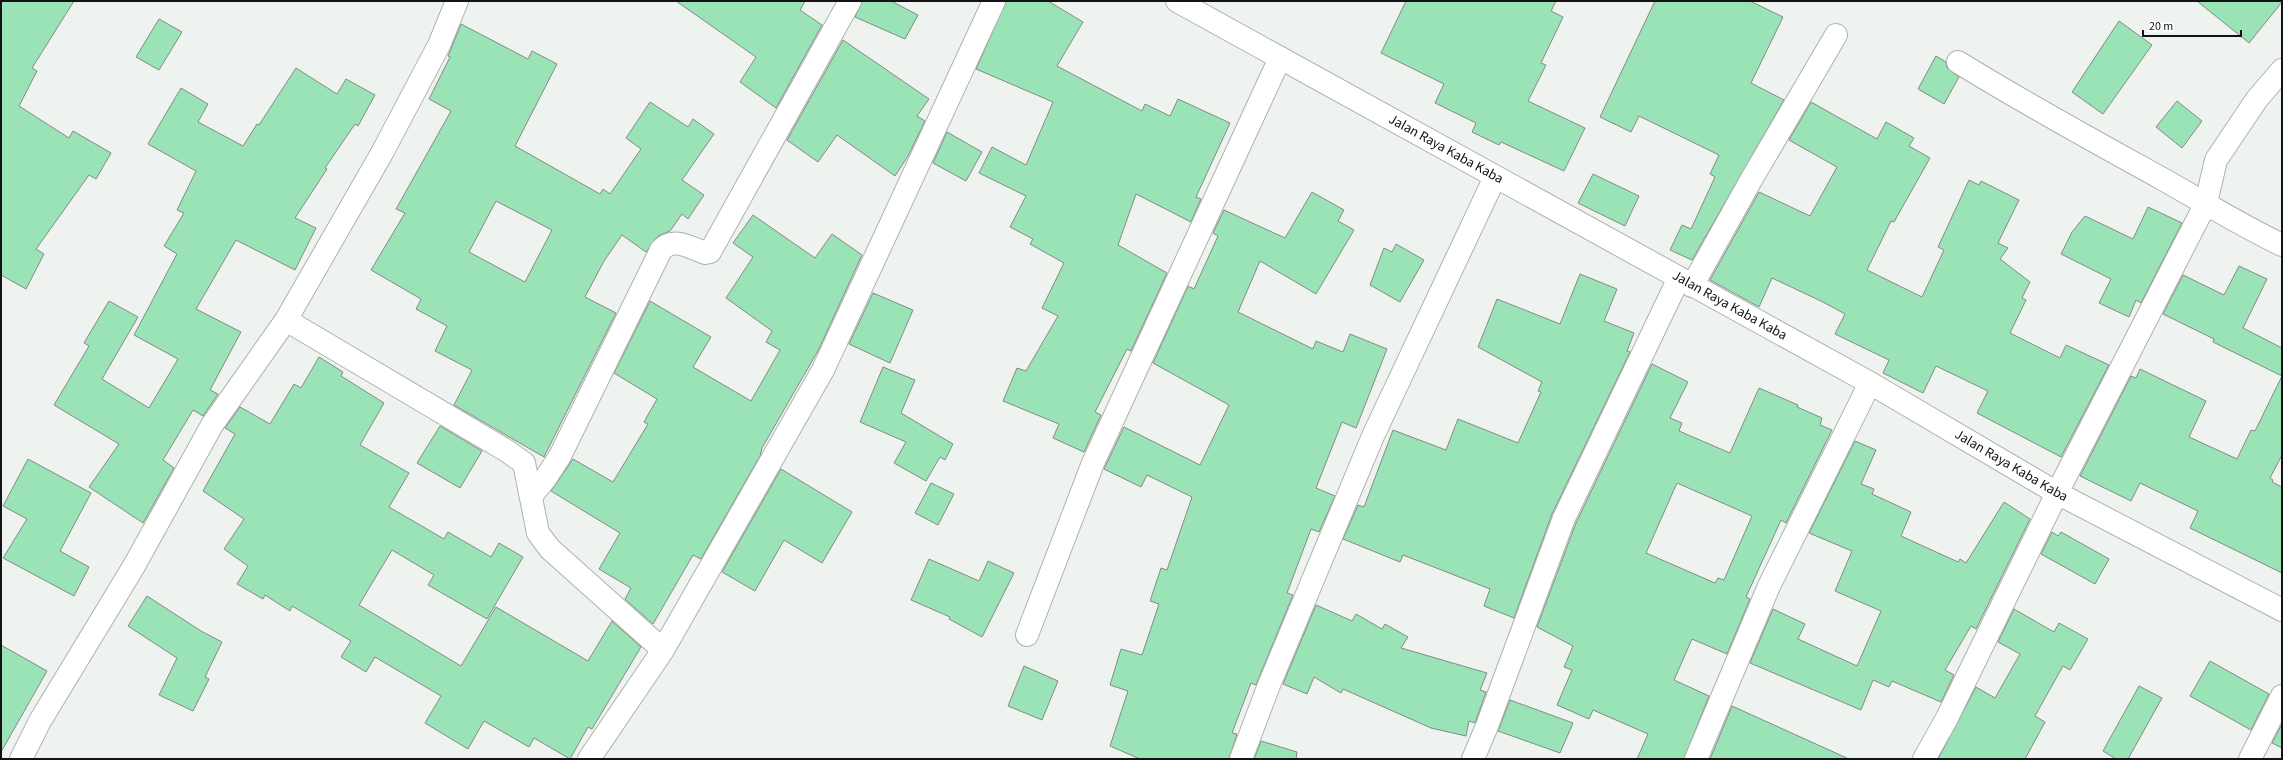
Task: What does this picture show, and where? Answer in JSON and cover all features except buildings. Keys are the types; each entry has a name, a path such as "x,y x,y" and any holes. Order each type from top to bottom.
{"street":[{"path":"21,759 40,721 134,566 212,425 286,320 382,153 439,44 457,1"},
{"path":"532,495 545,479 560,456 661,250 666,244 673,243 705,253 710,252 850,1"},
{"path":"589,759 663,650 823,370 994,1"},
{"name":"Jalan Raya Kaba Kaba","path":"1176,1 1870,383 2057,493 2282,610"},
{"path":"1473,759 1490,718 1564,518 1686,282 1751,180 1836,35"},
{"path":"1027,635 1093,463 1280,58"},
{"path":"1958,62 2006,92 2206,203 2246,228 2282,245"},
{"path":"1924,759 1947,718 2057,493 2206,203 2216,160 2257,99 2282,70"},
{"path":"1241,759 1269,685 1373,436 1495,177"},
{"path":"286,320 517,458 524,464 532,495 534,516 538,533 550,549 663,650"},
{"path":"1696,759 1769,586 1870,383"},
{"path":"2250,759 2282,696"}]}
